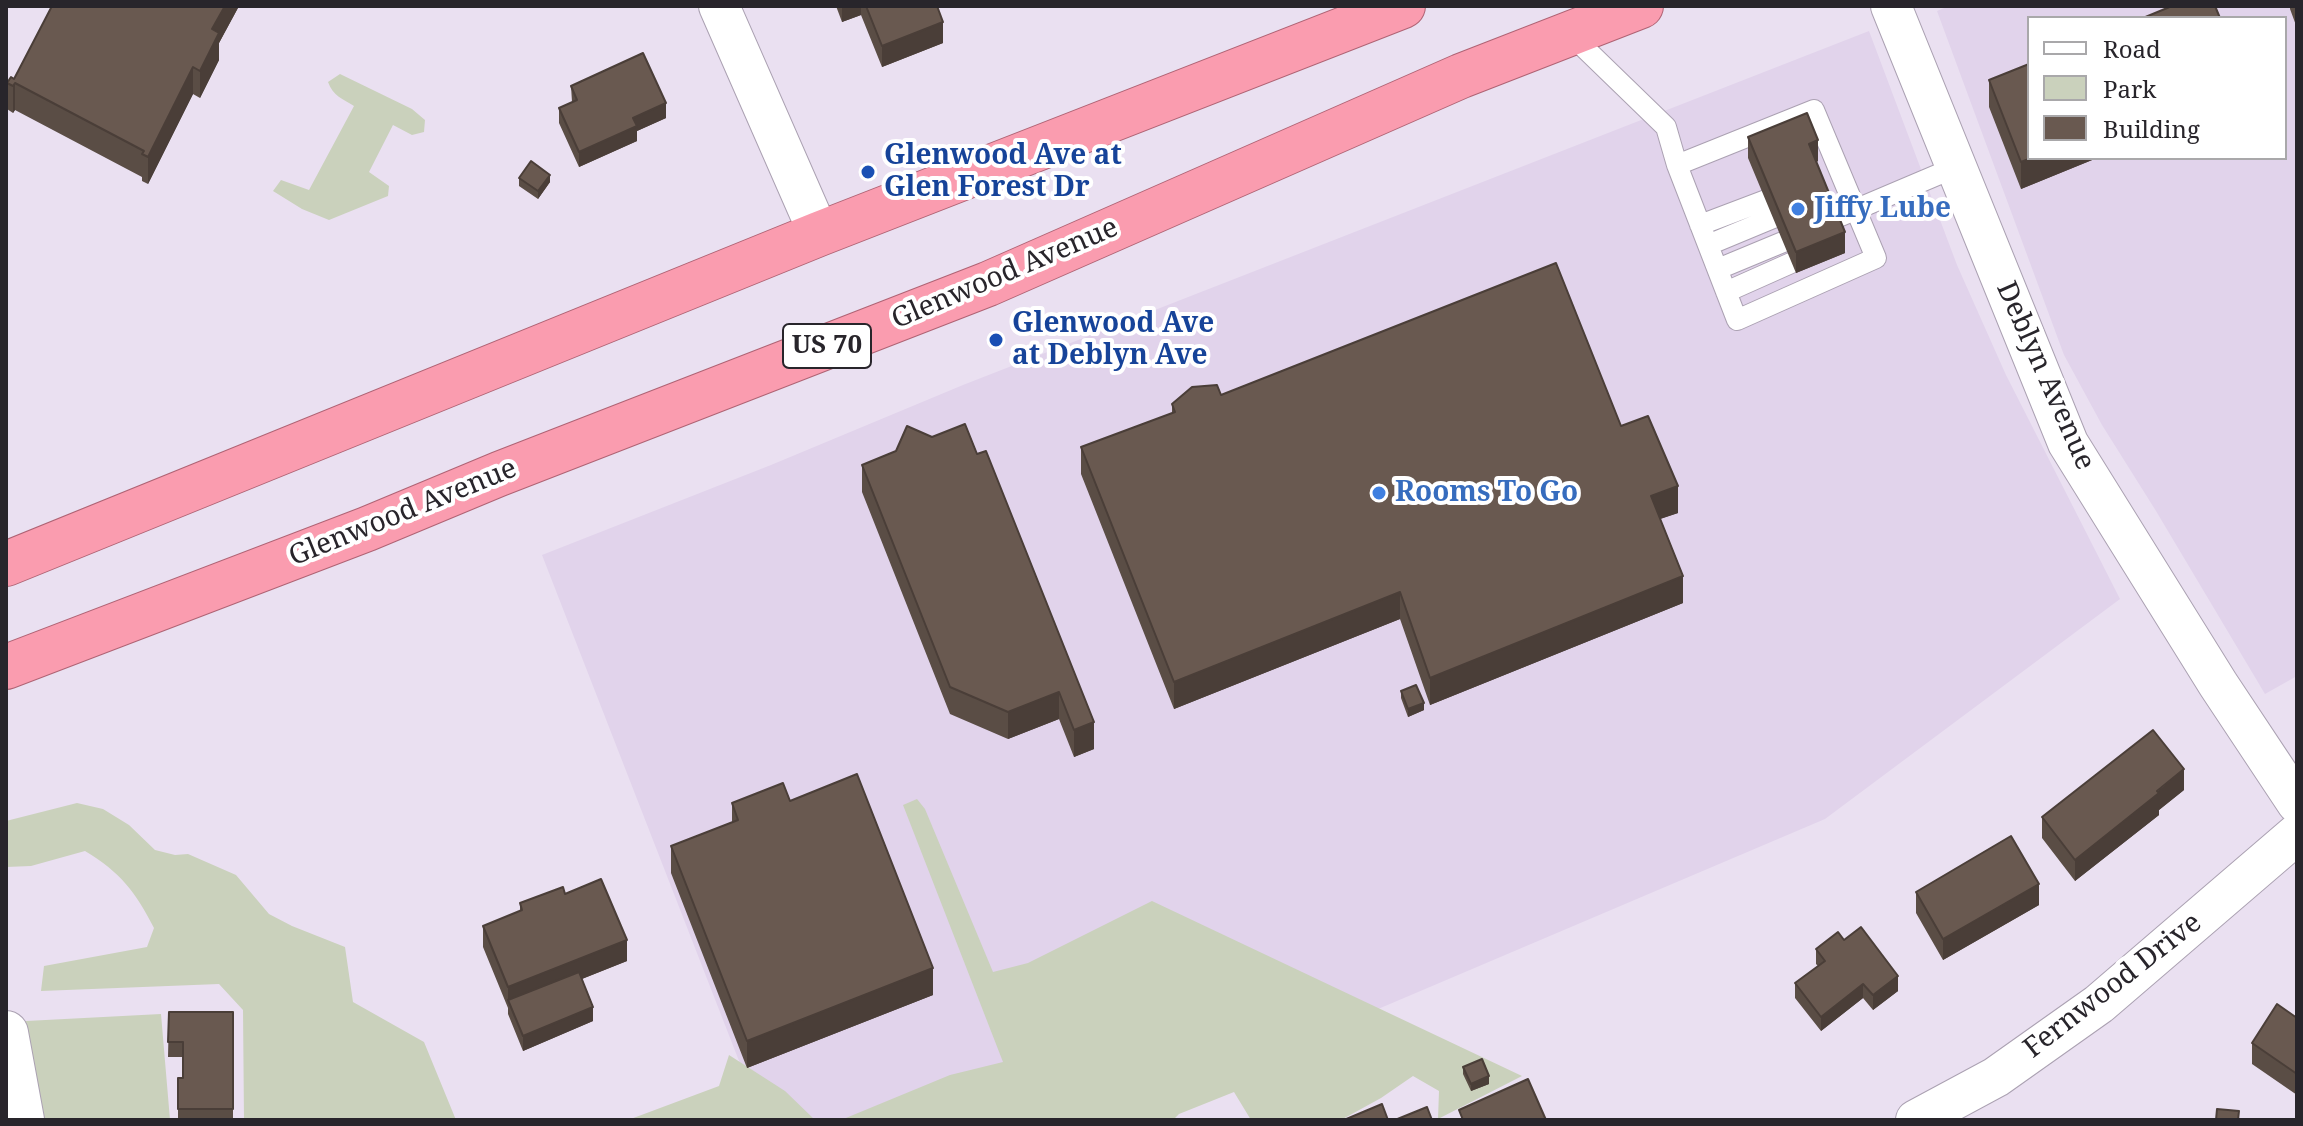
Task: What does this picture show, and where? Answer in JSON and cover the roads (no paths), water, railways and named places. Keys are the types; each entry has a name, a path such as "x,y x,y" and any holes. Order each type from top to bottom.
{"highway":[{"path":"6,564 819,234 1403,6"},
{"name":"Glenwood Avenue","path":"6,667 367,529 988,284 1461,76 1641,6"}],"street":[{"path":"719,6 819,234"},
{"name":"Deblyn Avenue","path":"1891,6 2068,443 2218,684 2297,803"},
{"name":"Fernwood Drive","path":"1916,1120 1996,1077 2099,1004 2297,834"},
{"path":"6,1033 22,1120"}],"lane":[{"path":"1569,33 1666,127 1677,165 1737,320 1876,258 1858,233 1856,210 1814,110 1677,165"},
{"path":"1831,220 1956,167"},
{"path":"1818,188 1843,179"},
{"path":"1700,225 1769,209 1708,245"},
{"path":"1718,269 1783,242"},
{"path":"1726,292 1791,263"}],"place":[{"name":"Glenwood Ave at Glen Forest Dr","path":"868,172"},
{"name":"Jiffy Lube","path":"1798,209"},
{"name":"Glenwood Ave at Deblyn Ave","path":"996,340"},
{"name":"Rooms To Go","path":"1379,493"}]}
